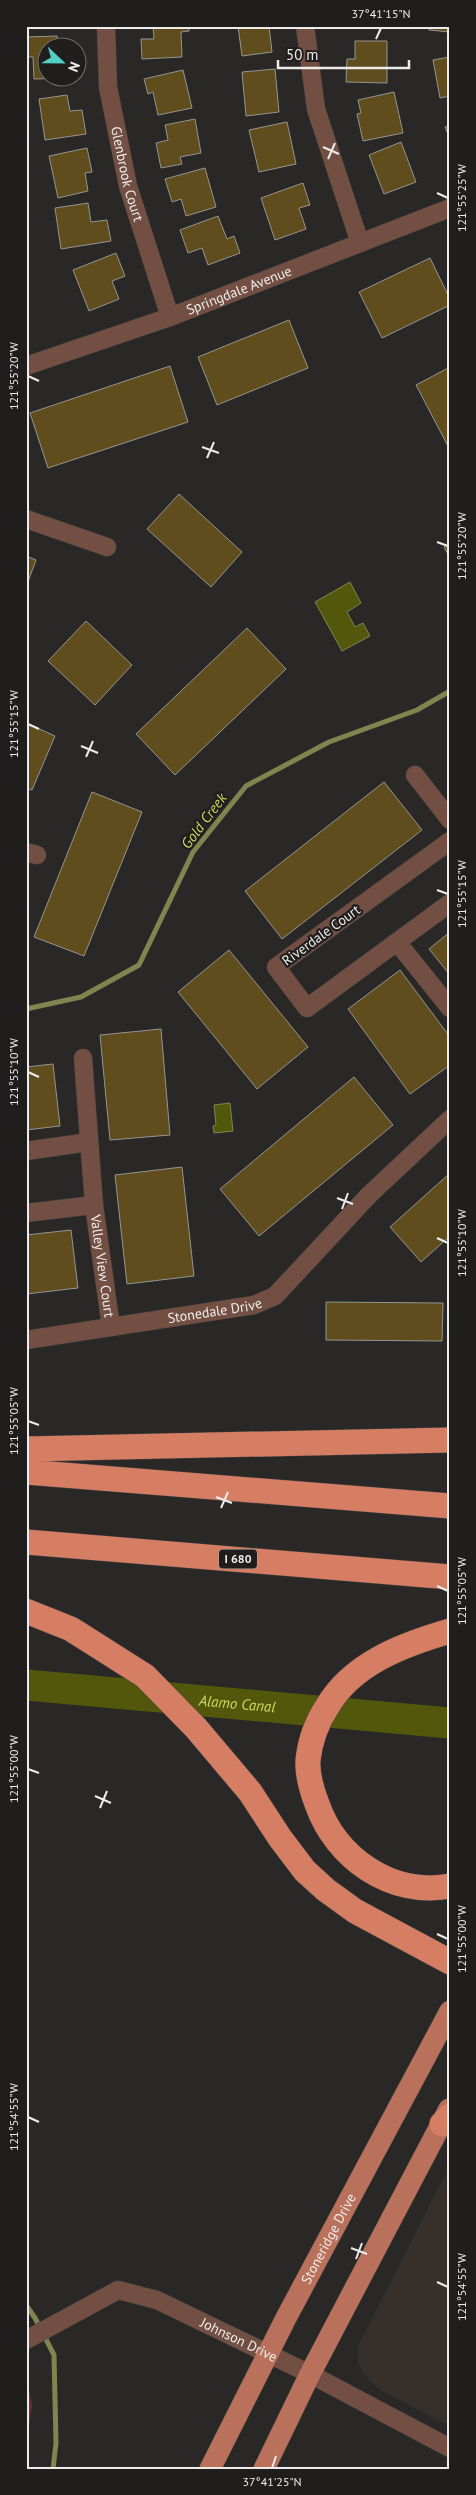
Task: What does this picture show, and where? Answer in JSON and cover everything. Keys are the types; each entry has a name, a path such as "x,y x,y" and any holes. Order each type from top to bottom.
{"highway":[{"path":"26,1449 450,1440"},
{"path":"26,1472 450,1506"},
{"name":"I 680","path":"26,1542 450,1577"},
{"path":"26,1610 71,1629 145,1676 196,1728 250,1792 280,1838 305,1871 326,1890 386,1929 450,1962"},
{"path":"450,1631 425,1638 382,1656 349,1680 327,1705 314,1734 308,1761 311,1789 322,1818 338,1845 362,1866 388,1880 414,1888 450,1886"}],"main road":[{"name":"Stoneridge Drive","path":"210,2469 268,2353 450,2011"},
{"path":"264,2469 310,2374 447,2115"}],"street":[{"name":"Glenbrook Court","path":"106,26 108,87 128,186 170,317"},
{"path":"305,26 316,109 360,243"},
{"name":"Springdale Avenue","path":"26,366 170,317 450,208"},
{"path":"26,519 108,547"},
{"path":"415,775 450,820"},
{"name":"Riverdale Court","path":"450,841 276,967 307,1008 450,903"},
{"path":"397,942 450,1008"},
{"name":"Valley View Court","path":"83,1058 94,1205 111,1327"},
{"name":"Stonedale Drive","path":"26,1340 254,1305 275,1296 389,1176 450,1119"},
{"path":"26,1151 89,1142"},
{"name":"Valley View Court","path":"26,1213 94,1205"},
{"name":"Johnson Drive","path":"26,2340 118,2290 157,2300 310,2374 450,2448"}],"shaded area":[{"path":"350,582 361,603 347,612 355,627 363,623 370,636 342,651 315,602"},
{"path":"230,1103 233,1131 214,1133 213,1126 216,1125 214,1105"},
{"path":"450,2165 450,2426 380,2390 364,2375 358,2363 358,2346"},
{"path":"26,2376 32,2405 26,2444"}],"building":[{"path":"153,26 189,26 189,31 181,32 182,57 142,59 141,39 154,39"},
{"path":"238,26 269,26 272,52 242,56"},
{"path":"344,26 377,26 377,27"},
{"path":"430,26 450,26 450,32 429,30"},
{"path":"57,36 57,38 38,38 38,79 34,79 33,57 26,57 26,37"},
{"path":"355,41 387,41 387,83 346,82 347,59 355,59"},
{"path":"450,57 450,96 440,98 433,60"},
{"path":"275,69 279,112 246,116 242,72"},
{"path":"183,70 192,108 158,115 153,92 148,94 144,79"},
{"path":"394,92 403,133 363,141 357,114 361,113 358,100"},
{"path":"67,95 70,111 82,110 86,134 45,140 39,99"},
{"path":"195,119 201,153 180,157 182,164 161,168 156,143 168,140 165,125"},
{"path":"287,122 296,164 259,172 249,130"},
{"path":"450,125 450,139 445,127"},
{"path":"401,142 416,182 384,194 369,155"},
{"path":"87,148 92,172 85,173 88,191 58,198 49,156"},
{"path":"205,168 216,207 186,216 181,199 172,202 165,179"},
{"path":"303,183 310,205 299,208 306,229 275,240 261,198"},
{"path":"88,203 91,222 107,220 111,241 61,249 55,208"},
{"path":"218,216 227,239 234,236 240,253 208,265 202,248 188,253 180,230"},
{"path":"116,253 125,276 112,281 119,299 89,311 73,270"},
{"path":"430,258 450,299 450,305 382,338 359,292"},
{"path":"289,320 308,368 217,405 198,357"},
{"path":"170,366 188,422 48,468 30,413"},
{"path":"450,367 450,450 416,385"},
{"path":"179,494 242,552 211,587 147,529"},
{"path":"450,544 450,558 444,547"},
{"path":"26,556 36,560 26,587"},
{"path":"86,621 132,665 95,705 48,661"},
{"path":"247,628 286,669 175,775 136,734"},
{"path":"26,723 55,736 32,790 26,788"},
{"path":"384,782 422,830 282,939 245,891"},
{"path":"92,792 142,812 84,956 34,937"},
{"path":"450,932 450,975 429,949"},
{"path":"229,950 308,1047 257,1089 178,992"},
{"path":"400,970 450,1037 450,1065 410,1094 348,1009"},
{"path":"161,1029 170,1135 110,1140 100,1035"},
{"path":"53,1064 60,1126 26,1130 26,1067"},
{"path":"354,1077 393,1125 259,1236 220,1189"},
{"path":"182,1167 194,1276 127,1284 115,1175"},
{"path":"450,1173 450,1236 421,1262 390,1227"},
{"path":"71,1230 78,1288 26,1294 26,1235"},
{"path":"326,1302 443,1303 442,1341 326,1340"}],"waterway":[{"name":"Gold Creek","path":"26,1009 81,997 139,965 193,852 246,786 329,742 417,710 450,691"},
{"name":"Alamo Canal","path":"26,1685 450,1723"},
{"path":"26,2305 35,2318 54,2355 56,2443 53,2469"}]}
